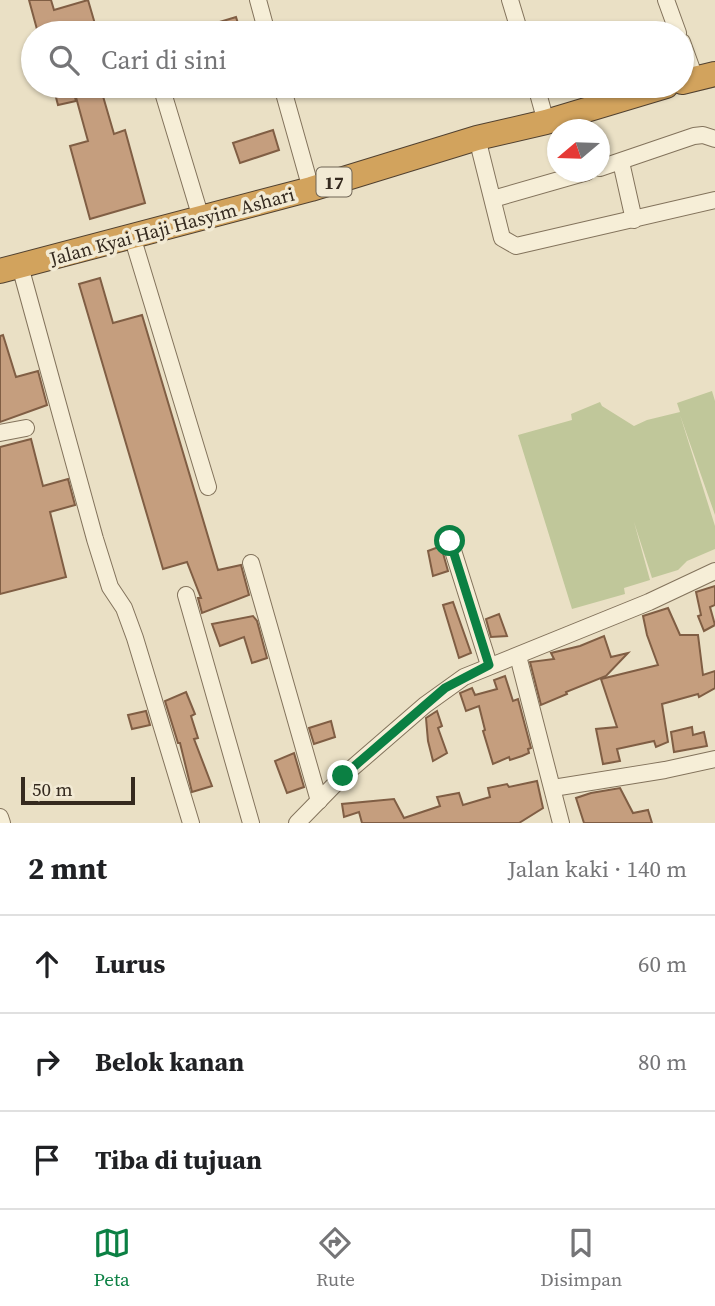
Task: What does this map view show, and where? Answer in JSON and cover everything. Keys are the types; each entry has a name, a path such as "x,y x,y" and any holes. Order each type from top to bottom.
{"highway":[{"name":"Jalan Kyai Haji Hasyim Ashari","path":"10,268 311,189 477,138 546,122 626,98"}],"street":[{"path":"258,0 264,21"},
{"path":"510,0 516,21"},
{"path":"666,0 674,21"},
{"path":"165,98 201,218"},
{"path":"285,98 311,189"},
{"path":"539,98 546,122"},
{"path":"610,165 694,136 703,135 715,139"},
{"path":"477,138 502,238 516,246 715,200"},
{"path":"621,162 634,220"},
{"path":"493,199 552,182"},
{"path":"132,236 208,487"},
{"path":"10,268 110,586 124,608 135,638 191,823"},
{"path":"0,433 26,428"},
{"path":"450,541 489,665"},
{"path":"251,563 319,801"},
{"path":"297,823 343,776 445,688 489,665 518,656 649,602 715,571"},
{"path":"186,595 251,823"},
{"path":"518,656 560,823"},
{"path":"553,788 715,759"},
{"path":"0,817 2,823"}],"green space":[{"path":"712,391 715,401 715,515 680,415 715,526 715,549 687,561 678,570 652,578 634,522 650,580 624,588 625,594 572,609 518,435 572,420 571,414 600,402 602,406 634,426 680,412 677,403"}],"building":[{"path":"29,0 51,0 54,10 88,0 94,21 35,21"},
{"path":"56,98 75,98 76,101 58,105"},
{"path":"76,98 104,98 114,134 125,130 145,203 90,219 70,146 88,141"},
{"path":"273,130 279,150 240,163 233,143"},
{"path":"100,278 113,323 142,315 218,570 241,565 249,595 202,613 198,598 201,598 187,562 163,569 79,284"},
{"path":"3,335 16,377 38,371 47,405 0,422 0,336"},
{"path":"31,439 43,486 68,479 75,505 50,512 66,577 0,594 0,447"},
{"path":"441,546 448,571 433,576 428,551"},
{"path":"715,586 715,605 710,607 715,625 704,631 698,616 701,615 696,592"},
{"path":"453,602 471,653 459,658 443,605"},
{"path":"668,608 680,635 698,635 703,675 715,671 715,688 699,697 698,694 662,704 668,742 656,747 654,741 617,749 620,761 603,764 596,729 617,727 601,679 658,665 643,616"},
{"path":"499,614 507,636 491,637 486,619"},
{"path":"253,616 257,621 267,658 252,663 244,637 220,646 212,624"},
{"path":"604,636 611,657 628,653 606,676 541,705 530,662 554,659 551,653 580,646"},
{"path":"505,676 513,701 518,699 531,748 528,749 529,753 522,756 510,760 509,757 493,764 479,706 466,711 460,693 472,688 475,695 497,689 494,680"},
{"path":"186,692 195,714 191,716 198,738 194,739 212,786 192,792 180,743 165,701"},
{"path":"146,711 150,725 132,729 128,715"},
{"path":"437,711 442,726 438,728 447,753 433,761 426,718"},
{"path":"331,721 335,737 314,744 309,728"},
{"path":"692,727 693,735 704,732 707,746 674,752 671,732"},
{"path":"294,753 304,787 287,793 275,761"},
{"path":"537,781 543,808 519,823 362,823 359,812 344,817 342,804 394,799 404,818 440,806 437,797 459,793 463,805 490,797 488,788"},
{"path":"620,788 633,813 648,810 652,823 584,823 576,798"}],"route":[{"path":"343,776 445,688 489,665 450,541"}]}
